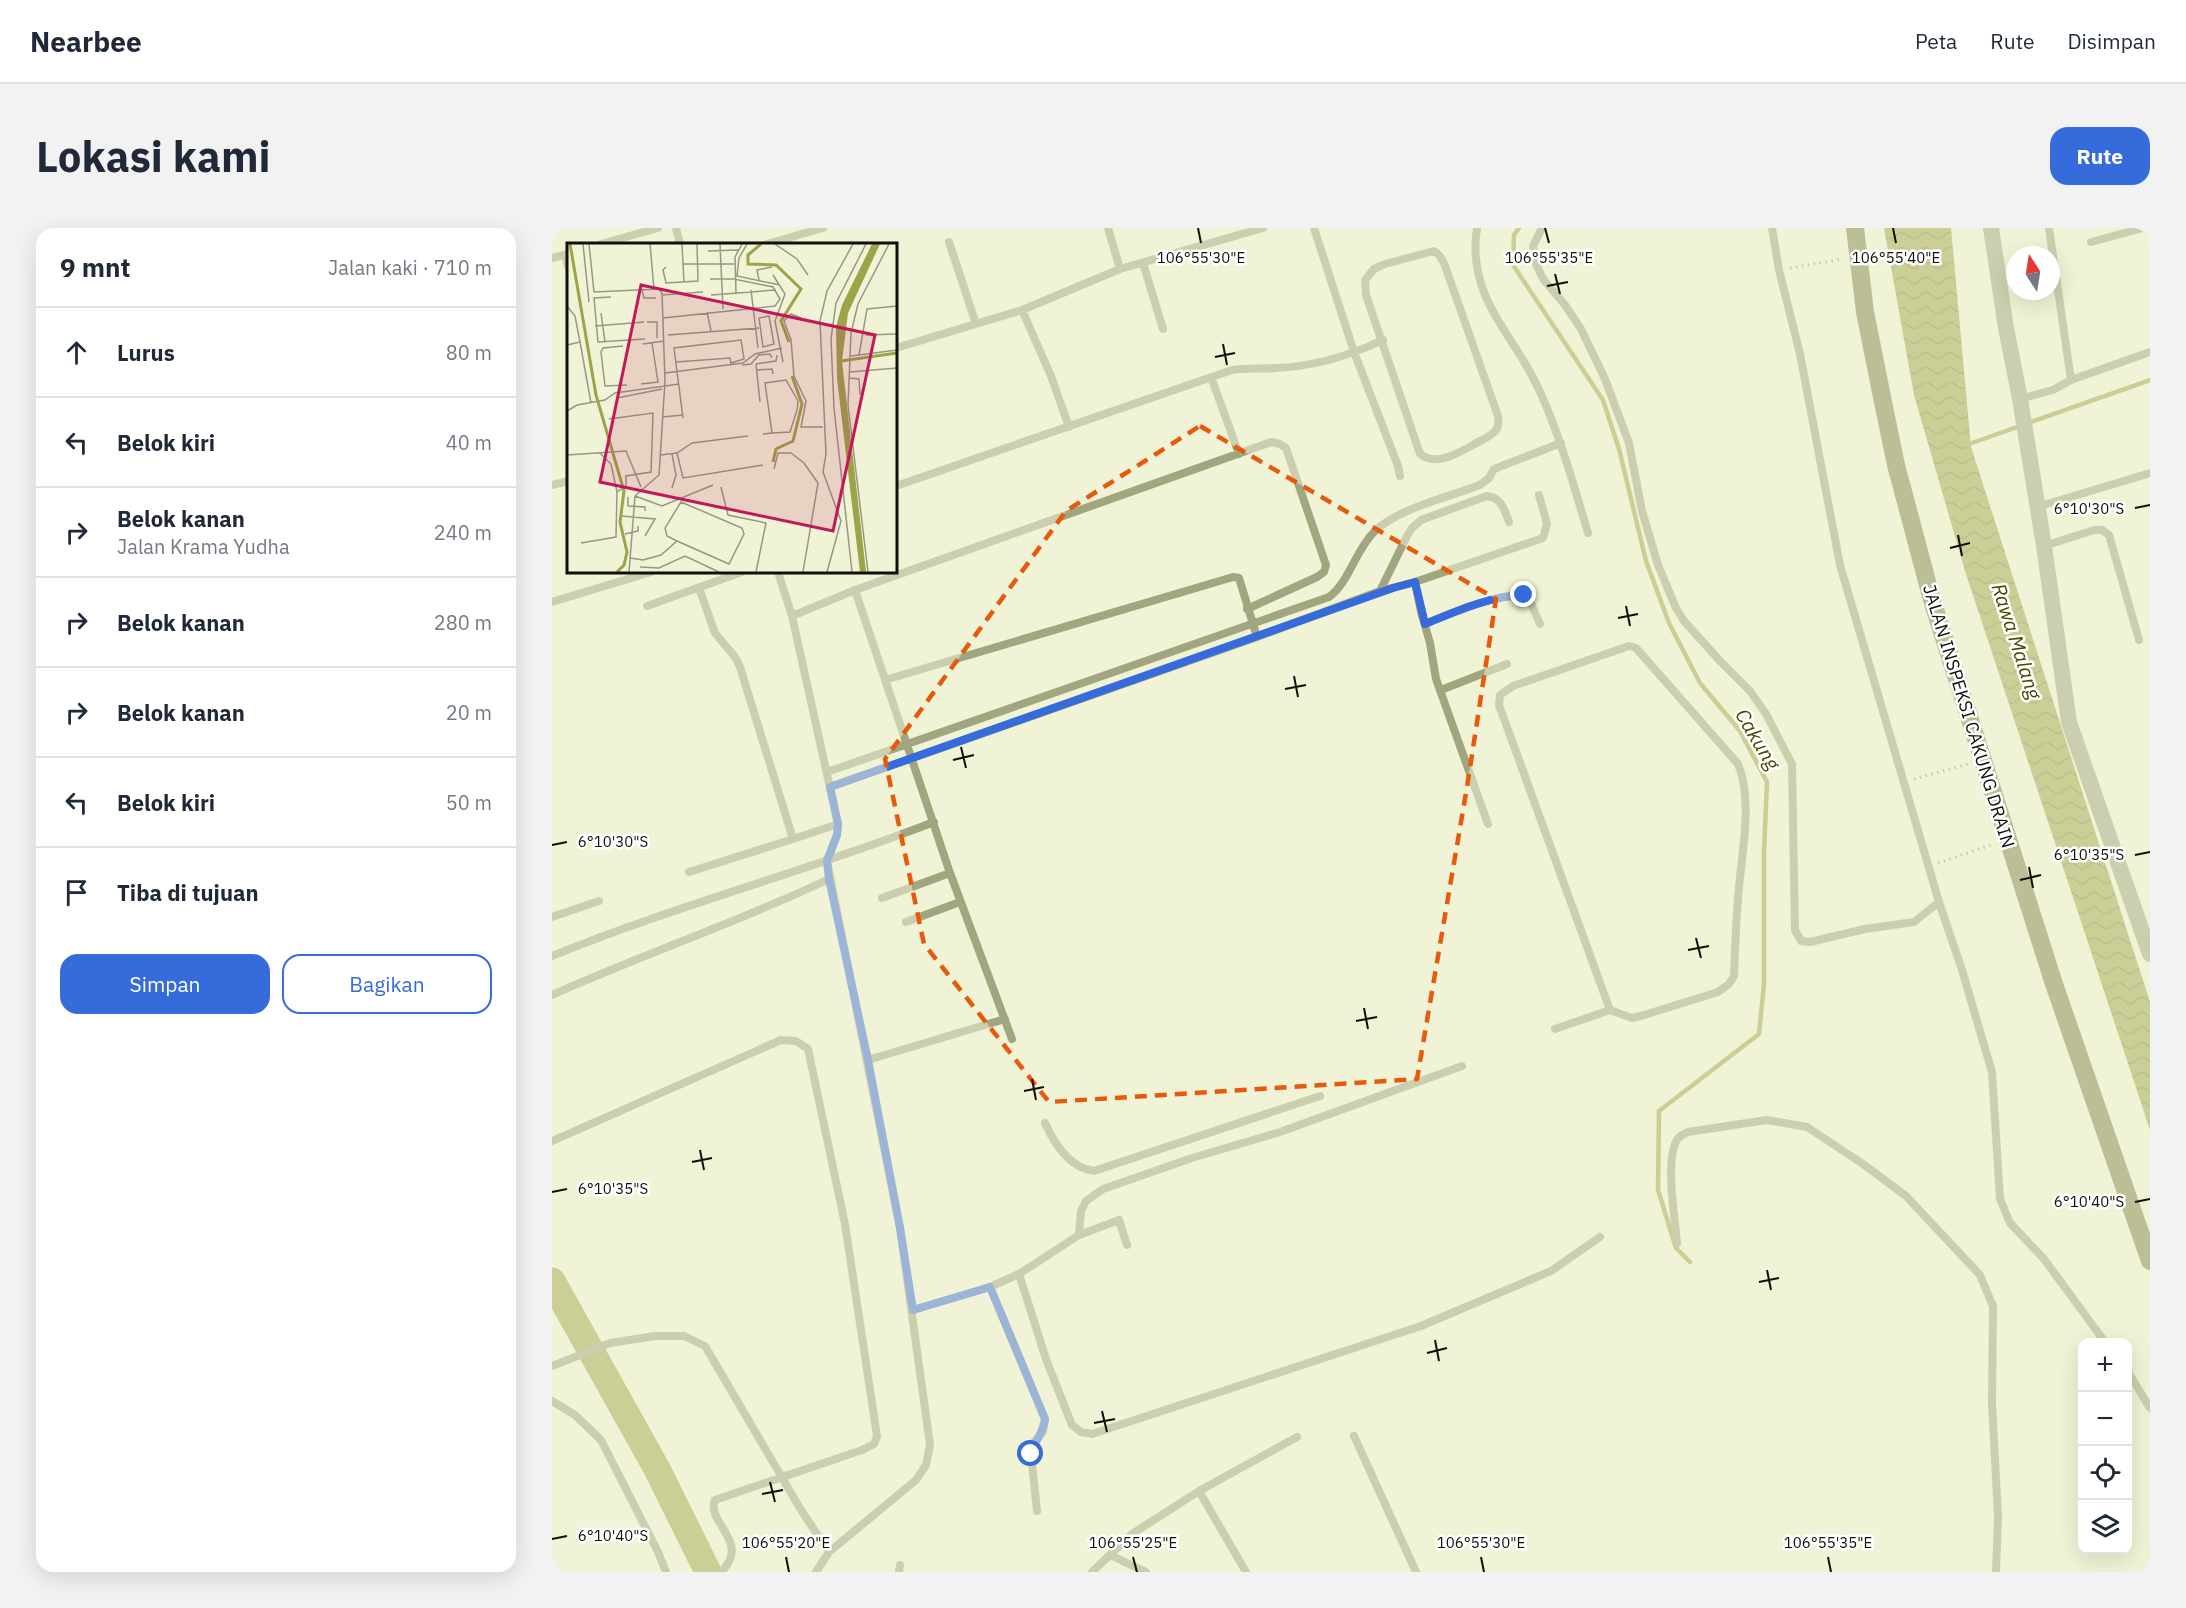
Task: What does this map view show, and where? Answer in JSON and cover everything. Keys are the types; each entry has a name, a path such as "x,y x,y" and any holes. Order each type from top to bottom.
{"street":[{"name":"JALAN INSPEKSI CAKUNG DRAIN","path":"1855,228 1870,342 1896,465 1932,600 1981,760 2076,1051 2150,1261"},
{"path":"1991,228 2044,546 2069,722 2150,954"}],"lane":[{"path":"604,243 658,228"},
{"path":"676,228 680,243"},
{"path":"770,243 823,228"},
{"path":"1108,228 1120,269"},
{"path":"897,348 1022,310 1120,269 1263,228"},
{"path":"1314,228 1354,352 1400,476"},
{"path":"1477,228 1476,264 1484,297 1539,388 1561,443 1588,533"},
{"path":"1542,228 1533,246 1536,264 1543,279 1581,329 1605,379 1629,443 1642,511 1658,566 1676,608 1684,621 1750,691 1766,714 1792,764 1795,930 1798,937 1810,942 1865,929 1914,922 1939,902"},
{"path":"1772,228 1779,270 1800,354 1840,565 1928,866 1992,1072 2000,1200 2010,1223 2044,1259 2102,1338"},
{"path":"2049,228 2071,380"},
{"path":"2091,242 2122,231 2143,228"},
{"path":"949,242 976,324"},
{"path":"1434,251 1440,255 1444,263 1498,416 1499,424 1493,434 1447,458 1426,459 1420,454 1383,340 1366,295 1365,280 1374,268 1434,251"},
{"path":"552,258 567,254"},
{"path":"1143,263 1163,329"},
{"path":"1022,310 1051,376 1069,427"},
{"path":"897,486 1232,370 1320,363 1383,340"},
{"path":"2020,399 2046,392 2071,380 2150,352"},
{"path":"1211,377 1239,454"},
{"path":"792,616 855,590 1271,442 1286,448 1326,565 1324,572 1317,577 1247,609"},
{"path":"827,772 906,742 1329,597 1338,590 1373,532 1390,518 1480,485 1489,478 1494,470 1561,443"},
{"path":"2037,507 2150,473"},
{"path":"552,485 567,481"},
{"path":"830,787 1257,637 1380,591 1415,582 1543,538 1547,524 1539,495"},
{"path":"1380,591 1407,536 1421,520 1487,496 1496,498 1503,505 1509,522"},
{"path":"2044,546 2094,530 2102,530 2109,535 2139,640"},
{"path":"552,602 648,573"},
{"path":"647,606 739,573"},
{"path":"778,573 792,616 838,824 837,835 827,861 829,879 868,1060 900,1228 930,1445 926,1465 915,1480 829,1552 816,1572"},
{"path":"885,680 1233,577 1239,578 1257,637"},
{"path":"1415,582 1436,679 1488,824"},
{"path":"699,588 715,633 735,657 740,668 793,839"},
{"path":"855,590 960,902 1012,1039"},
{"path":"1425,624 1454,612 1514,595 1524,595 1530,601 1540,624"},
{"path":"1555,1029 1610,1010 1632,1018 1701,998 1718,992 1730,984 1734,976 1744,825 1744,780 1738,764 1636,648 1629,646 1514,686 1500,695 1498,705 1610,1010"},
{"path":"1441,690 1507,664"},
{"path":"552,956 615,931 762,880 859,851 934,822"},
{"path":"689,872 838,824"},
{"path":"882,898 950,873"},
{"path":"552,995 602,972 705,933 829,879"},
{"path":"552,917 599,901"},
{"path":"906,922 960,902"},
{"path":"868,1060 1005,1019"},
{"path":"552,1140 781,1040 796,1041 808,1049 845,1224 877,1437 874,1444 862,1450 715,1500 713,1508 732,1546 728,1565 721,1572"},
{"path":"1079,1235 1081,1211 1086,1201 1103,1189 1192,1158 1280,1132 1462,1066"},
{"path":"1045,1123 1056,1143 1073,1163 1094,1171 1320,1096"},
{"path":"1677,1243 1670,1160 1679,1137 1688,1132 1767,1120 1807,1127 1906,1196 1980,1275 1993,1306 1992,1404 1998,1516 1996,1572"},
{"path":"913,1310 990,1287 1019,1274 1079,1235 1119,1220 1127,1245"},
{"path":"1019,1274 1046,1359 1072,1425 1081,1432 1092,1434 1421,1326 1551,1271 1600,1237"},
{"path":"990,1287 1045,1419 1043,1432 1034,1442 1031,1454 1037,1511"},
{"path":"552,1366 610,1343 655,1336 684,1336 705,1346 829,1552"},
{"path":"2132,1380 2150,1408"},
{"path":"552,1401 575,1415 601,1440 666,1572"},
{"path":"1354,1436 1416,1572"},
{"path":"1092,1572 1132,1534 1199,1491 1297,1437"},
{"path":"1199,1491 1246,1572"},
{"path":"1110,1555 1146,1572"}],"path":[{"path":"1779,270 1859,255"},
{"path":"1904,782 1981,760"},
{"path":"1928,866 2007,840"}],"highlighted area":[{"path":"1200,426 1496,599 1467,787 1417,1079 1049,1102 924,944 885,759 1066,511"}],"water":[{"name":"Rawa Malang","path":"1884,228 1951,228 1971,447 2150,1002 2150,1130 1965,571 1914,395"}],"waterway":[{"name":"Cakung","path":"1519,228 1514,235 1513,265 1603,400 1619,449 1646,561 1669,623 1700,683 1740,731 1767,782 1764,852 1764,984 1759,1034 1659,1111 1658,1190 1676,1248 1690,1262"},
{"path":"2028,423 2150,380"},
{"path":"1966,445 2020,426"},
{"path":"552,1281 657,1469 708,1572"}],"route":[{"path":"1031,1454 1034,1442 1043,1432 1045,1419 990,1287 913,1310 868,1060 829,879 828,854 837,835 838,824 830,787 1257,637 1380,591 1415,582 1425,624 1454,612 1514,595 1524,595"}]}
